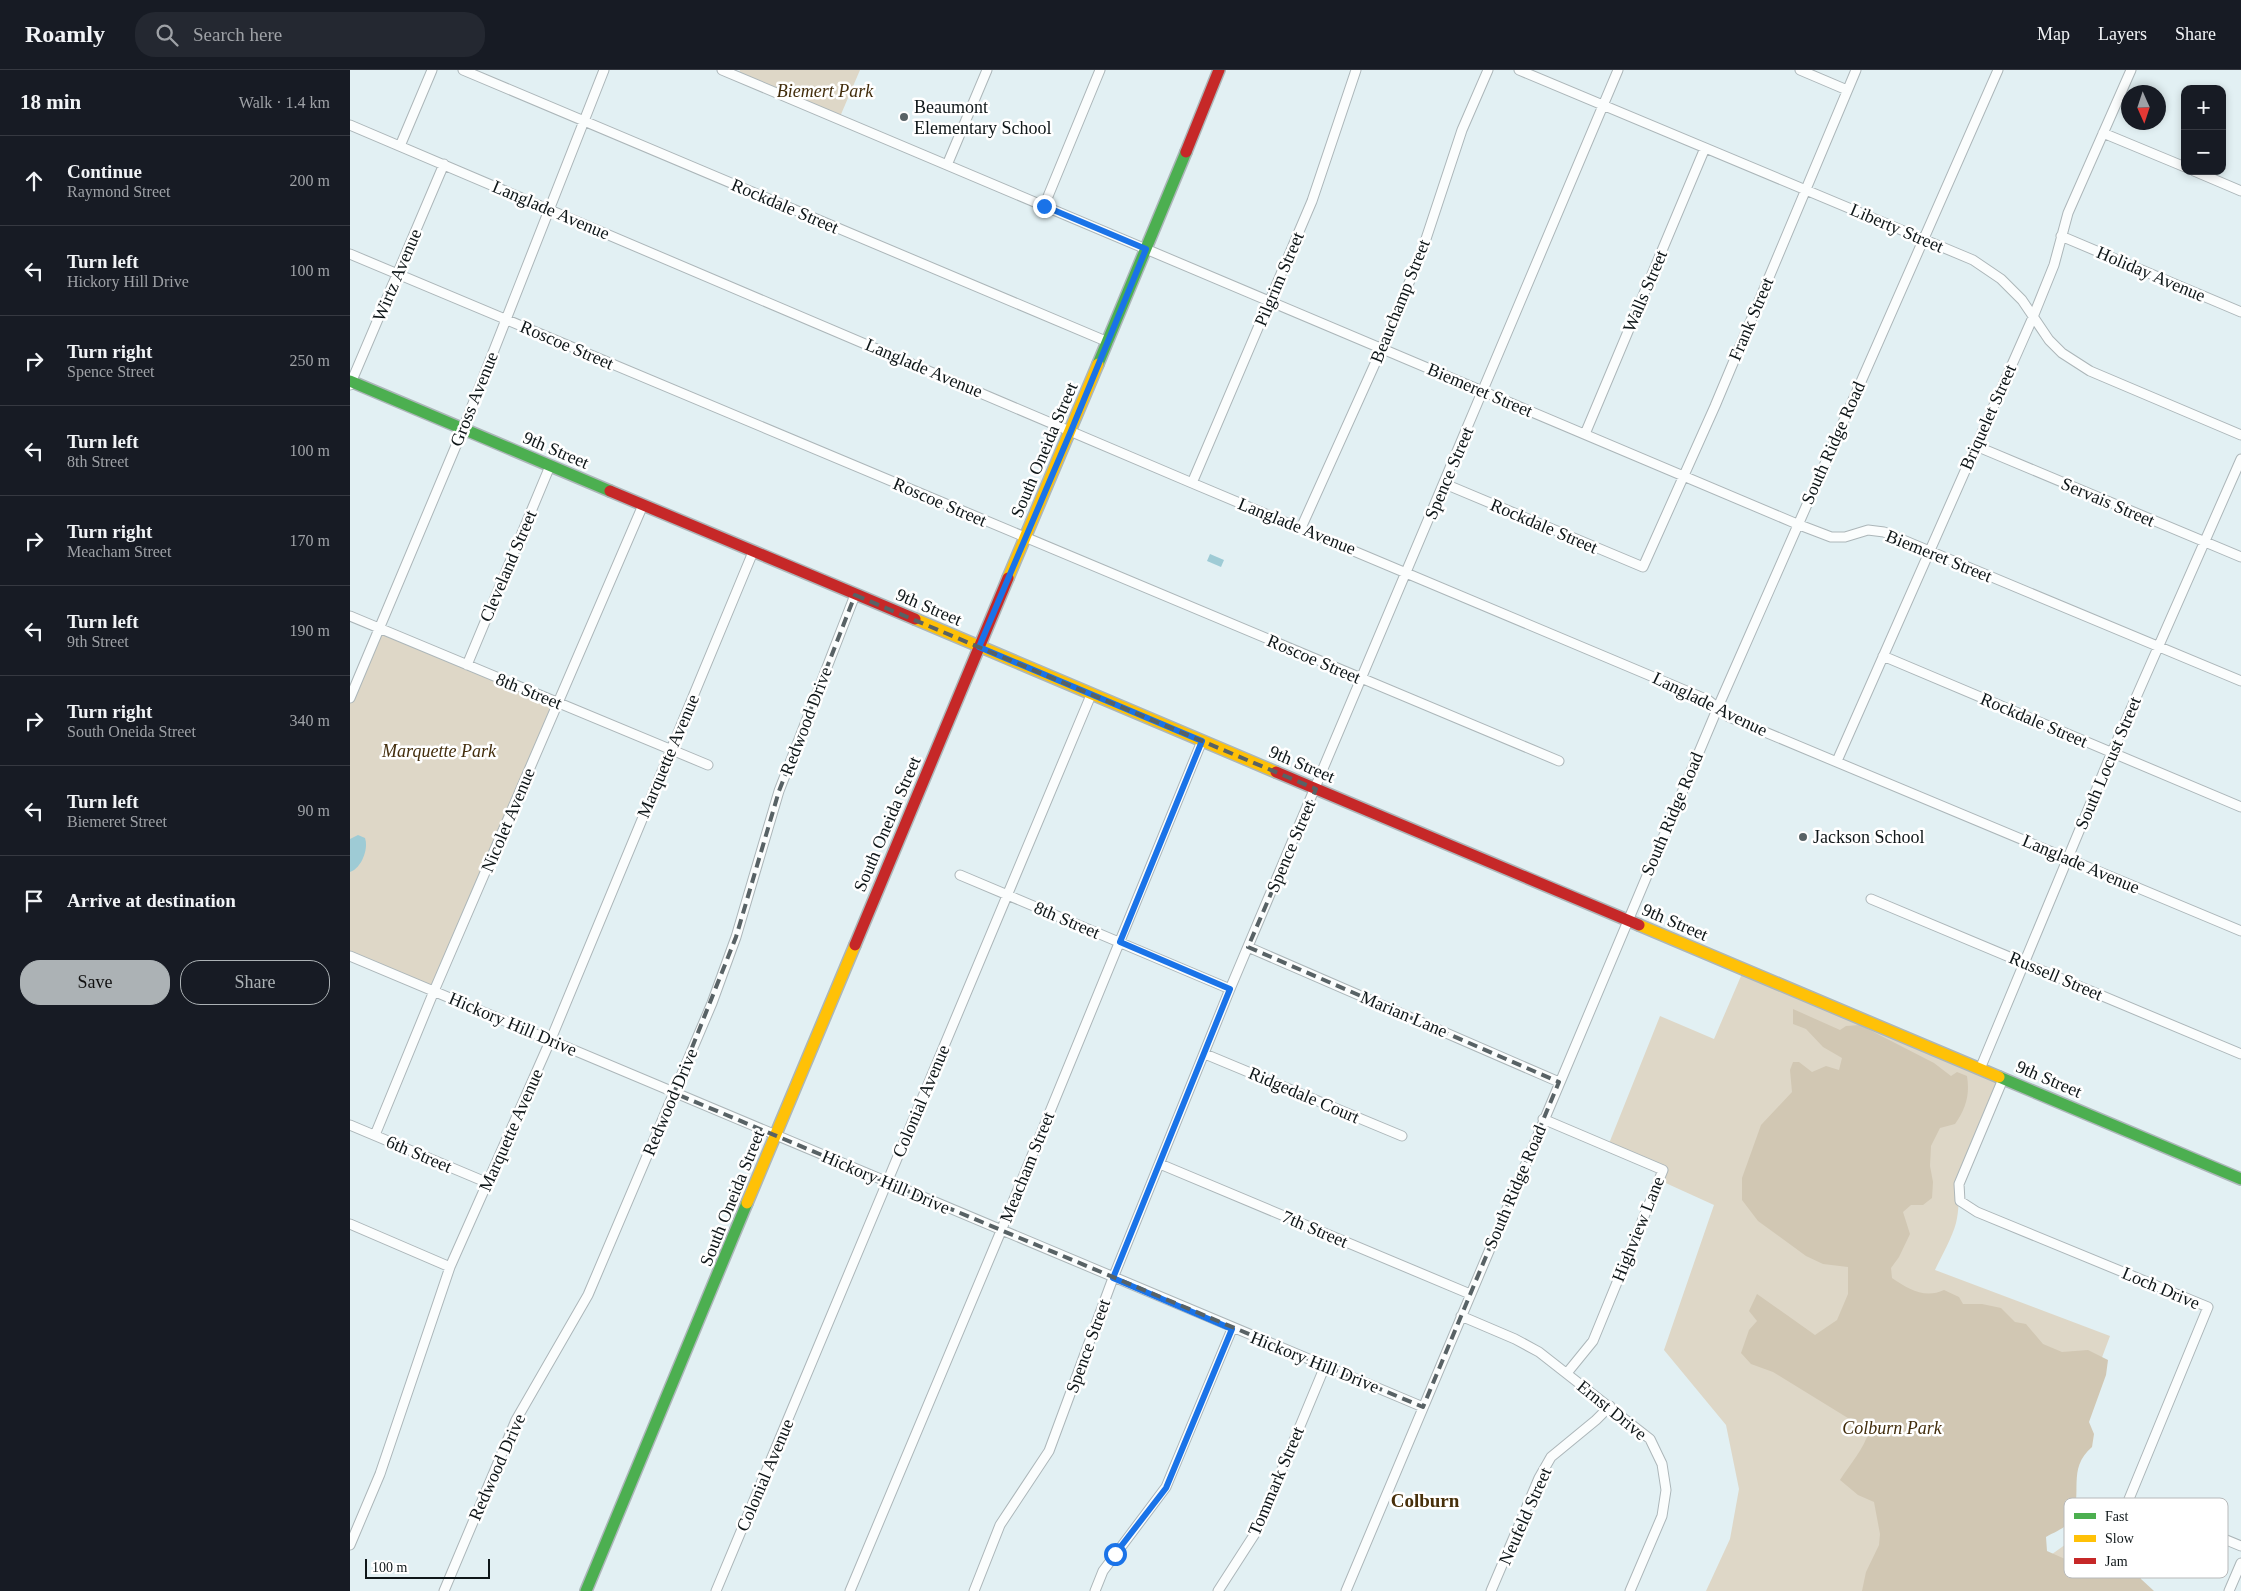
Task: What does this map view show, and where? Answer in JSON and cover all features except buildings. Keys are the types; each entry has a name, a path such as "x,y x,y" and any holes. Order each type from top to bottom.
{"street":[{"path":"400,146 432,70"},
{"name":"Rockdale Street","path":"463,70 1108,342"},
{"name":"Gross Avenue","path":"350,698 462,429 604,70"},
{"name":"Biemeret Street","path":"722,70 739,73 947,165 1797,524 1831,537 1844,537 1868,530 1884,532 2241,681"},
{"path":"947,165 987,70"},
{"path":"1044,206 1100,70"},
{"name":"South Oneida Street","path":"586,1591 979,647 1071,431 1219,70"},
{"name":"Pilgrim Street","path":"1192,484 1312,202 1346,95 1356,70"},
{"name":"Beauchamp Street","path":"1301,528 1382,348 1421,254 1462,130 1488,70"},
{"name":"Liberty Street","path":"1519,70 1972,260 2001,279 2022,300 2049,340 2062,353 2090,371 2241,435"},
{"name":"Spence Street","path":"974,1591 1000,1525 1049,1451 1113,1278 1230,989 1445,484 1618,70"},
{"path":"1800,70 1847,90"},
{"name":"Frank Street","path":"1643,568 1684,476 1856,70"},
{"name":"South Ridge Road","path":"1346,1591 1718,707 1998,70"},
{"name":"Briquelet Street","path":"1837,761 2033,317 2054,265 2068,213 2131,70"},
{"name":"Langlade Avenue","path":"350,125 1192,484 1301,528 1708,700 1729,717 2241,931"},
{"path":"2103,133 2181,166"},
{"name":"Walls Street","path":"1585,434 1705,148"},
{"name":"Wirtz Avenue","path":"350,383 444,164"},
{"path":"2203,175 2241,191"},
{"name":"Holiday Avenue","path":"2061,236 2241,312"},
{"name":"Roscoe Street","path":"350,254 1559,761"},
{"name":"9th Street","path":"350,383 2241,1179"},
{"name":"Servais Street","path":"1976,446 2241,558"},
{"name":"South Locust Street","path":"1980,1069 2112,752 2241,458"},
{"name":"Cleveland Street","path":"466,665 550,466"},
{"name":"Rockdale Street","path":"1445,484 1643,568"},
{"name":"Nicolet Avenue","path":"375,1135 434,991 643,505"},
{"name":"Marquette Avenue","path":"350,1545 380,1474 450,1267 551,1039 753,552"},
{"name":"Redwood Drive","path":"444,1591 516,1420 588,1295 712,1003 736,937 779,791 855,595"},
{"name":"8th Street","path":"350,616 708,765"},
{"name":"Rockdale Street","path":"1883,656 2241,807"},
{"name":"Colonial Avenue","path":"716,1591 1091,695"},
{"name":"Meacham Street","path":"850,1591 1001,1231 1202,741"},
{"name":"8th Street","path":"960,875 1230,989"},
{"name":"Russell Street","path":"1871,899 2241,1054"},
{"name":"Marian Lane","path":"1248,947 1559,1082"},
{"name":"Hickory Hill Drive","path":"350,956 551,1039 1232,1329 1422,1407"},
{"name":"Ridgedale Court","path":"1205,1054 1402,1136"},
{"name":"Loch Drive","path":"2003,1079 1959,1184 1960,1201 1977,1212 2208,1307 2129,1498"},
{"name":"Highview Lane","path":"1543,1120 1663,1170 1593,1341 1567,1373"},
{"name":"6th Street","path":"350,1125 488,1183"},
{"name":"7th Street","path":"1160,1164 1470,1294"},
{"path":"350,1224 450,1267"},
{"name":"Ernst Drive","path":"1461,1316 1516,1339 1539,1352 1650,1439 1662,1464 1666,1490 1662,1516 1630,1591"},
{"path":"1094,1591 1103,1570 1166,1488 1232,1329"},
{"name":"Tommark Street","path":"1218,1591 1256,1532 1325,1366"},
{"name":"Neufeld Street","path":"1491,1591 1539,1478 1551,1457 1610,1406"},
{"name":"Loch Drive","path":"2228,1541 2241,1546"},
{"path":"2229,1591 2241,1563"}],"highlighted area":[{"path":"855,595 1316,789 1248,947 1559,1082 1423,1407 674,1093 736,937 779,791"}],"green space":[{"name":"Biemert Park","path":"740,70 860,70 839,119 738,76"},
{"name":"Marquette Park","path":"379,628 558,703 434,991 350,956 350,698"},
{"name":"Colburn Park","path":"1744,969 2003,1079 1959,1184 1956,1223 1935,1270 2110,1336 2030,1550 2048,1557 2064,1546 2064,1564 2061,1566 2064,1567 2064,1578 2093,1578 2128,1591 1706,1591 1730,1539 1739,1489 1726,1425 1664,1350 1714,1205 1659,1180 1663,1170 1608,1146 1660,1016 1714,1039"},
{"path":"1793,1009 1840,1030 1846,1026 1860,1025 1934,1063 1951,1076 1957,1072 1967,1076 1968,1089 1962,1112 1955,1124 1940,1128 1931,1146 1932,1198 1923,1205 1911,1205 1903,1212 1910,1234 1899,1257 1891,1268 1892,1278 1917,1292 1937,1293 1944,1290 1959,1297 1963,1304 1982,1304 2001,1308 2015,1322 2026,1324 2043,1344 2062,1352 2088,1350 2108,1360 2106,1375 2089,1422 2094,1434 2092,1447 2084,1455 2077,1473 2076,1498 2064,1498 2064,1527 2046,1537 2047,1551 2064,1559 2064,1578 2141,1578 2154,1591 1862,1591 1866,1572 1879,1545 1880,1534 1874,1502 1858,1495 1840,1480 1860,1450 1869,1431 1773,1372 1751,1364 1741,1353 1749,1330 1757,1321 1749,1311 1757,1294 1815,1335 1837,1320 1848,1294 1848,1267 1823,1264 1806,1256 1758,1221 1742,1200 1742,1178 1761,1125 1792,1092 1790,1070 1793,1062 1799,1062 1812,1072 1826,1066 1839,1070 1842,1058 1823,1047 1806,1029 1793,1024"}],"water":[{"path":"1210,554 1224,560 1221,567 1207,561"},
{"path":"358,835 365,838 365,853 358,867 350,872 350,839"}],"traffic: fast":[{"path":"1098,364 1186,152"},
{"path":"350,381 610,491"},
{"path":"1999,1077 2241,1179"},
{"path":"586,1591 747,1203"}],"traffic: slow":[{"path":"1008,578 1098,364"},
{"path":"915,619 1276,772"},
{"path":"1639,925 1999,1077"},
{"path":"747,1203 855,945"}],"traffic: jam":[{"path":"1186,152 1219,70"},
{"path":"610,491 915,619"},
{"path":"855,945 1008,578"},
{"path":"1276,772 1639,925"}],"place":[{"name":"Beaumont Elementary School","path":"904,117"},
{"name":"Jackson School","path":"1803,837"}],"district":[{"name":"Colburn","path":"1425,1500"}],"route":[{"path":"1044,206 1146,249 979,647 1202,741 1120,942 1230,989 1113,1278 1232,1329 1166,1488 1115,1554"}]}
